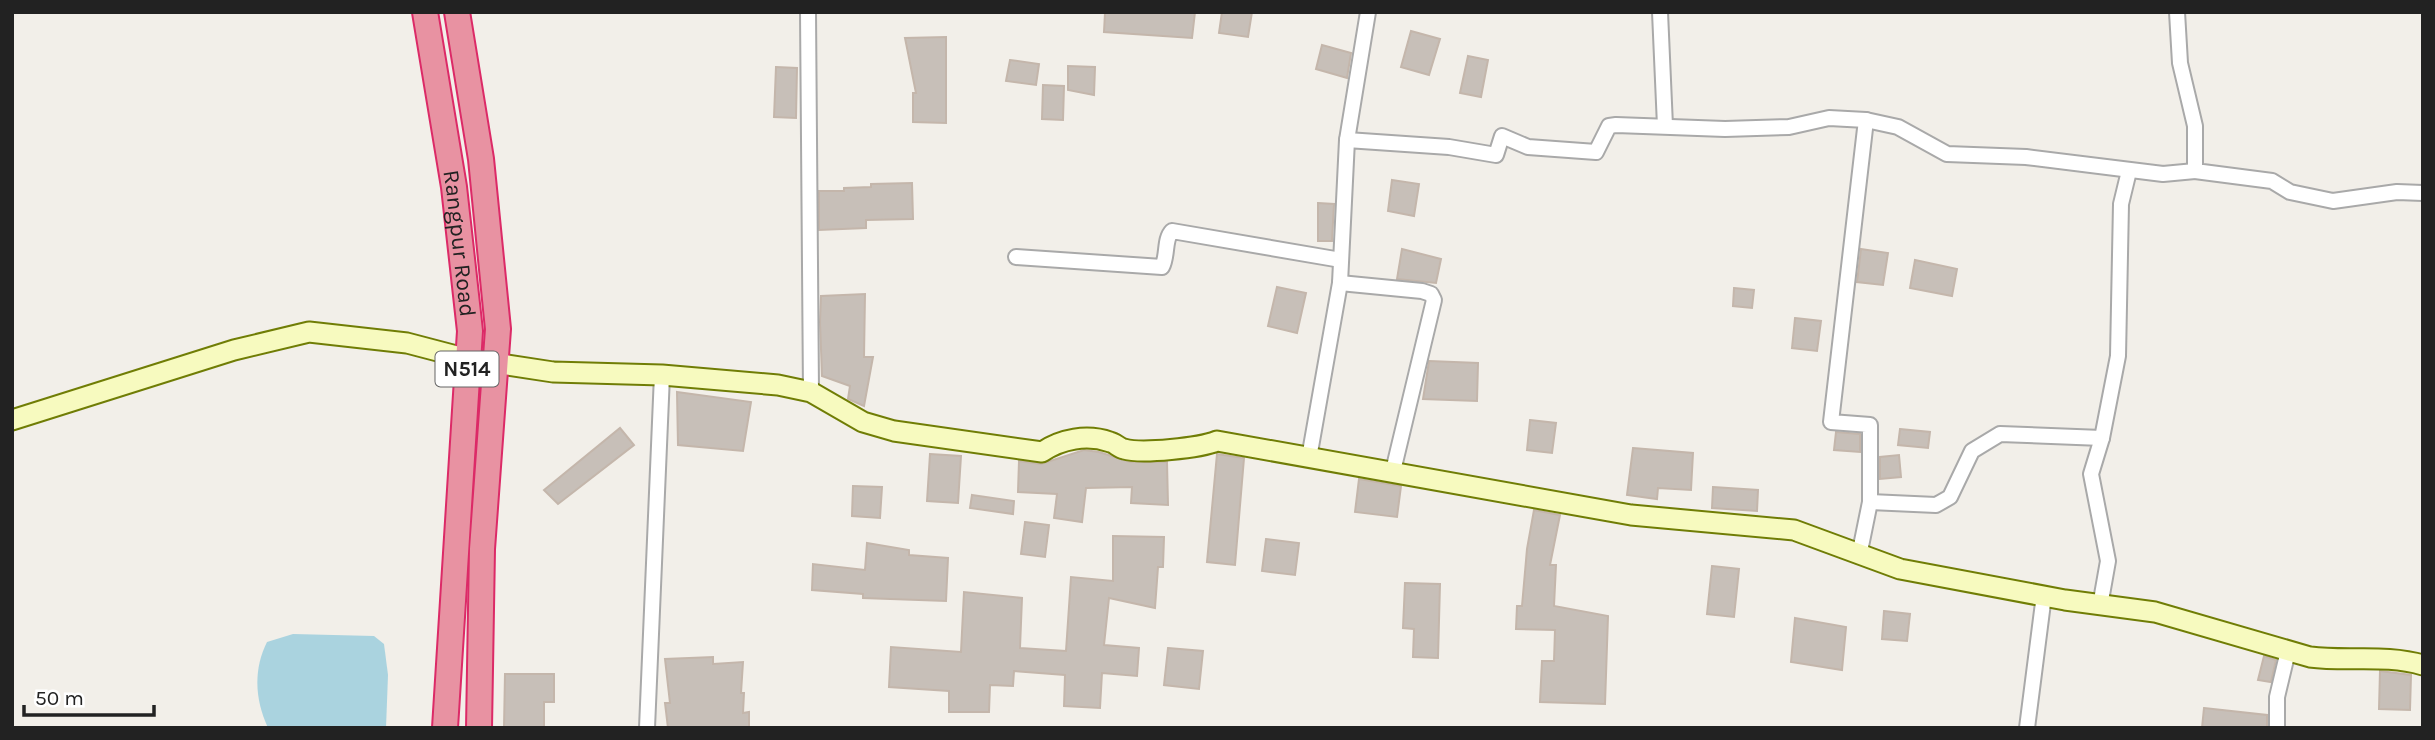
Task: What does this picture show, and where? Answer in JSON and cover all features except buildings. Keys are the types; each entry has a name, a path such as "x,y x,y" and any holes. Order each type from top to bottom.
{"highway":[{"name":"Rangpur Road","path":"425,12 454,187 470,331 445,728"},
{"name":"Rangpur Road","path":"457,12 481,159 498,329 498,363 482,549 479,728"}],"street":[{"path":"808,12 811,393"},
{"path":"1308,458 1340,283 1348,140 1368,12"},
{"path":"1660,12 1665,126"},
{"path":"2177,12 2180,63 2195,126 2195,171"},
{"path":"1348,140 1448,147 1496,155 1502,136 1528,148 1596,152 1609,126 1726,129 1789,127 1829,118 1866,120 1898,127 1947,154 2026,157 2129,171 2195,171 2229,178 2262,179 2290,192 2333,201 2397,192 2423,193"},
{"path":"1859,556 1870,502 1870,425 1831,422 1866,120"},
{"path":"2100,606 2108,561 2091,474 2102,438 2118,356 2121,204 2129,171"},
{"path":"1016,257 1162,267 1166,259 1168,235 1172,231 1341,260"},
{"path":"1340,283 1422,291 1431,294 1434,300 1393,471"},
{"path":"12,420 234,350 309,332 407,343 468,359 586,374 662,375 778,385 811,393 863,422 942,440 1042,452 1056,443 1083,438 1110,442 1125,450 1198,448 1217,441 1640,516 1794,530 1859,556 1933,577 2100,606 2155,612 2234,638 2330,660 2387,657 2423,665"},
{"path":"646,728 662,375"},
{"path":"1870,502 1936,505 1950,497 1972,452 2000,434 2102,438"},
{"path":"2027,728 2044,595"},
{"path":"2277,728 2277,697 2288,651"}],"water":[{"path":"293,634 374,636 384,644 388,675 386,728 268,728 258,696 259,663 267,642"}]}
